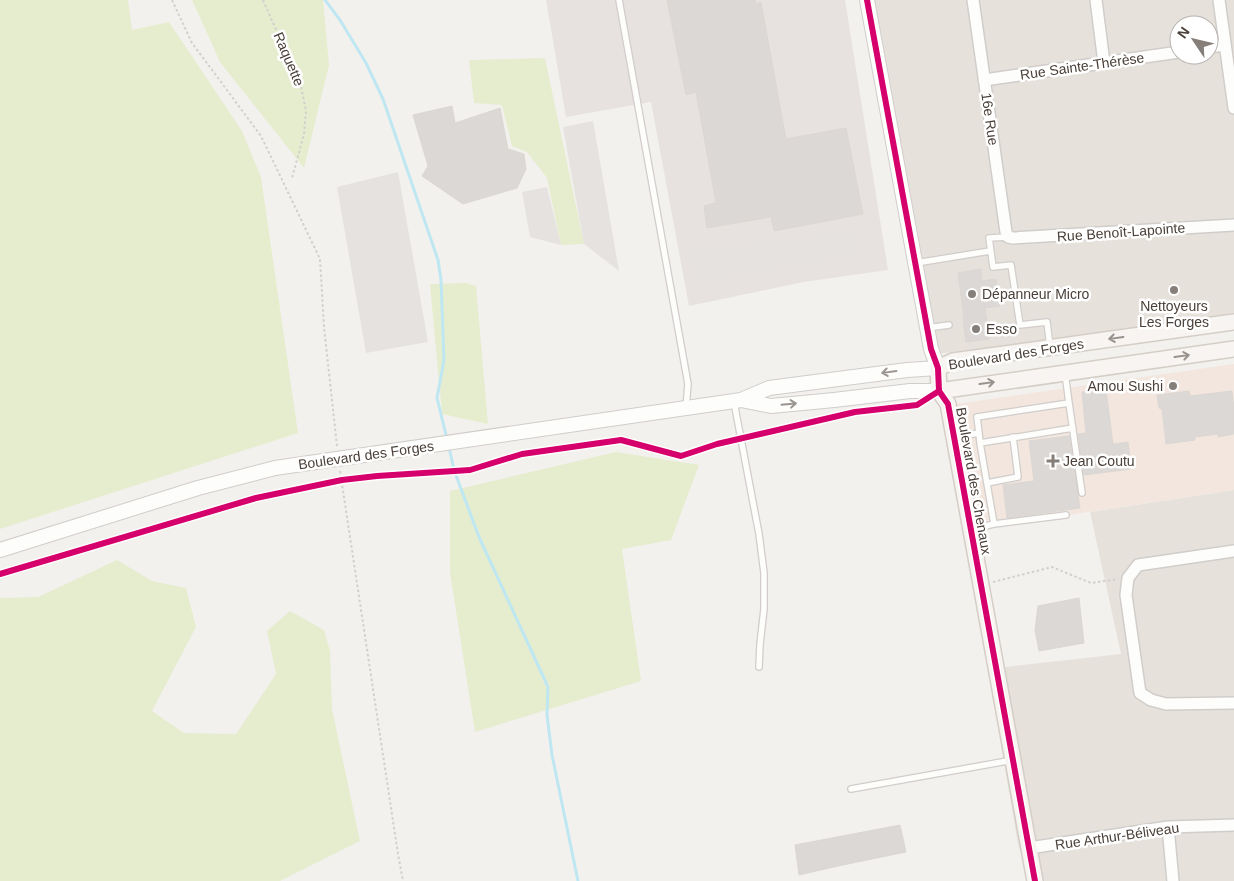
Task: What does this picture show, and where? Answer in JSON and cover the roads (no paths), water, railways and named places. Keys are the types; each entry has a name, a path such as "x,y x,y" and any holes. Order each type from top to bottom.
{"main road":[{"name":"Boulevard des Forges","path":"938,368 953,361 1234,322"},
{"name":"Boulevard des Forges","path":"939,390 1234,349"},
{"name":"Boulevard des Chenaux","path":"938,368 939,390 948,404 1035,881"}],"street":[{"name":"Boulevard des Chenaux","path":"868,0 930,349 938,368"},
{"name":"16e Rue","path":"973,0 1006,234 1008,237"},
{"path":"1096,0 1104,63"},
{"path":"1219,0 1234,108"},
{"path":"1219,46 1225,45"},
{"name":"Rue Sainte-Thérèse","path":"984,80 1169,53"},
{"name":"Rue Benoît-Lapointe","path":"1008,237 1234,225"},
{"name":"Boulevard des Forges","path":"0,550 216,483 276,468 737,401 769,388 907,370 938,368"},
{"name":"Boulevard des Forges","path":"737,401 771,406 910,391 939,390"},
{"path":"1234,551 1138,565 1128,578 1126,596 1140,693 1151,700 1166,704 1234,702"},
{"name":"Rue Arthur-Béliveau","path":"1029,848 1168,826 1234,825"},
{"path":"1168,826 1173,881"}],"lane":[{"path":"620,0 688,384 686,408"},
{"path":"1008,237 989,238 993,267 1010,266 1020,325 1047,322 1050,348"},
{"path":"915,264 990,251"},
{"path":"927,328 949,325"},
{"path":"1065,372 1082,493"},
{"path":"737,401 764,573 764,609 759,667"},
{"path":"994,524 977,417 1069,403"},
{"path":"980,443 1073,428"},
{"path":"954,437 979,433"},
{"path":"987,483 1018,477 1013,437"},
{"path":"970,529 1066,515"},
{"path":"851,789 1013,760"}],"waterway":[{"path":"325,0 340,20 366,63 383,99 438,260 441,280 444,360 437,398 447,439"},
{"path":"449,447 454,470 479,537 548,687 547,715 552,755 578,881"}],"place":[{"name":"Nettoyeurs Les Forges","path":"1174,290"},
{"name":"Dépanneur Micro","path":"972,294"},
{"name":"Esso","path":"976,329"},
{"name":"Amou Sushi","path":"1173,386"},
{"name":"Jean Coutu","path":"1053,461"}]}
